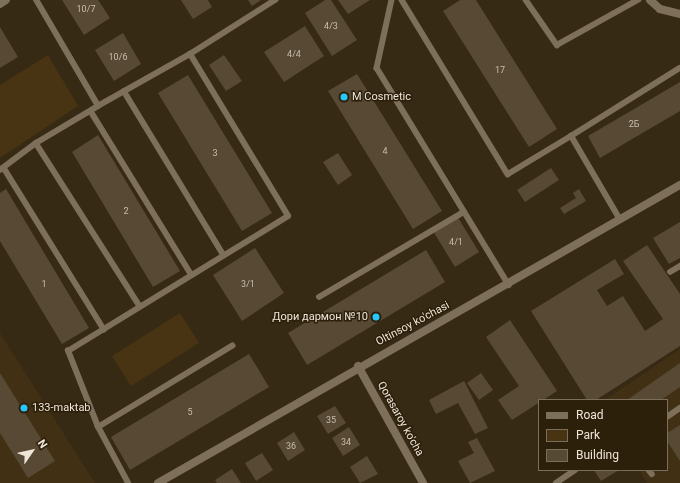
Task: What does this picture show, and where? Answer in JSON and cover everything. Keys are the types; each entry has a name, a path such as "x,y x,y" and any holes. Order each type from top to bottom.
{"street":[{"path":"0,4 6,0"},
{"path":"650,0 660,9 680,14"},
{"name":"Oltinsoy ko'chasi","path":"158,483 358,366 509,285 680,185"},
{"name":"Qorasaroy ko'cha","path":"358,366 423,483"}],"lane":[{"path":"36,0 98,106"},
{"path":"104,329 2,169 36,143 92,113 98,106 190,54 275,0"},
{"path":"392,0 376,68 509,285"},
{"path":"403,0 508,174 680,68"},
{"path":"526,0 556,45 638,0"},
{"path":"128,483 98,427 68,351 223,254 288,216 190,54"},
{"path":"124,91 223,254"},
{"path":"92,113 191,274"},
{"path":"571,136 620,220"},
{"path":"36,143 140,306"},
{"path":"319,297 464,212"},
{"path":"670,272 680,266"},
{"path":"98,427 232,346"},
{"path":"668,416 680,408"},
{"path":"556,483 574,471"}],"shaded area":[{"name":"133-maktab","path":"0,333 95,483 0,483"},
{"path":"680,349 680,483 647,483 640,471 668,471 668,399 606,399"}],"green space":[{"path":"48,55 78,106 0,158 0,85"},
{"path":"180,313 199,343 131,386 112,356"}],"building":[{"path":"62,0 98,0 110,18 84,35"},
{"path":"181,0 208,0 212,7 193,19"},
{"path":"248,0 261,0 252,6"},
{"path":"325,0 331,0 357,40 332,56 305,13"},
{"path":"338,0 370,0 348,14"},
{"path":"460,0 476,0 557,129 529,147 443,11"},
{"path":"305,26 324,56 284,82 264,52"},
{"path":"0,27 18,57 0,68"},
{"path":"123,33 141,64 114,81 95,50"},
{"path":"224,55 242,81 226,91 209,65"},
{"path":"357,74 442,211 413,229 328,91"},
{"path":"188,75 272,213 242,231 158,93"},
{"path":"680,82 680,111 600,158 588,136"},
{"path":"98,135 180,271 153,287 72,152"},
{"path":"338,153 352,175 338,185 323,162"},
{"path":"551,168 559,180 525,202 517,190"},
{"path":"6,189 89,328 62,344 0,241 0,193"},
{"path":"579,189 586,201 564,214 560,208 576,198 573,193"},
{"path":"457,216 479,252 455,267 433,231"},
{"path":"680,222 680,258 669,264 653,238"},
{"path":"647,245 680,294 680,346 598,399 586,399 531,311 615,259 624,274 597,290 607,306 623,296 645,331 663,319 623,261"},
{"path":"255,248 284,293 242,321 213,275"},
{"path":"426,250 445,282 307,365 288,333"},
{"path":"510,320 557,391 545,399 538,399 538,403 512,420 498,400 519,386 486,337"},
{"path":"249,354 269,387 130,470 111,437"},
{"path":"680,363 680,387 662,399 628,399"},
{"path":"0,373 55,461 28,478 0,433"},
{"path":"481,373 493,390 479,400 467,383"},
{"path":"464,381 488,428 475,434 458,403 436,414 429,400"},
{"path":"335,406 346,423 328,434 317,416"},
{"path":"680,425 680,461 668,443 668,432"},
{"path":"349,427 360,445 343,456 332,438"},
{"path":"294,432 305,450 288,461 277,443"},
{"path":"477,438 495,471 470,483 458,461 474,453 468,442"},
{"path":"262,453 273,470 256,481 245,463"},
{"path":"367,456 378,474 360,483 350,467"},
{"path":"232,469 241,483 217,483 215,480"},
{"path":"595,471 617,471 601,481"}],"place":[{"name":"M Cosmetic","path":"344,97"},
{"name":"Дори дармон №10","path":"376,317"},
{"name":"133-maktab","path":"24,408"}]}
